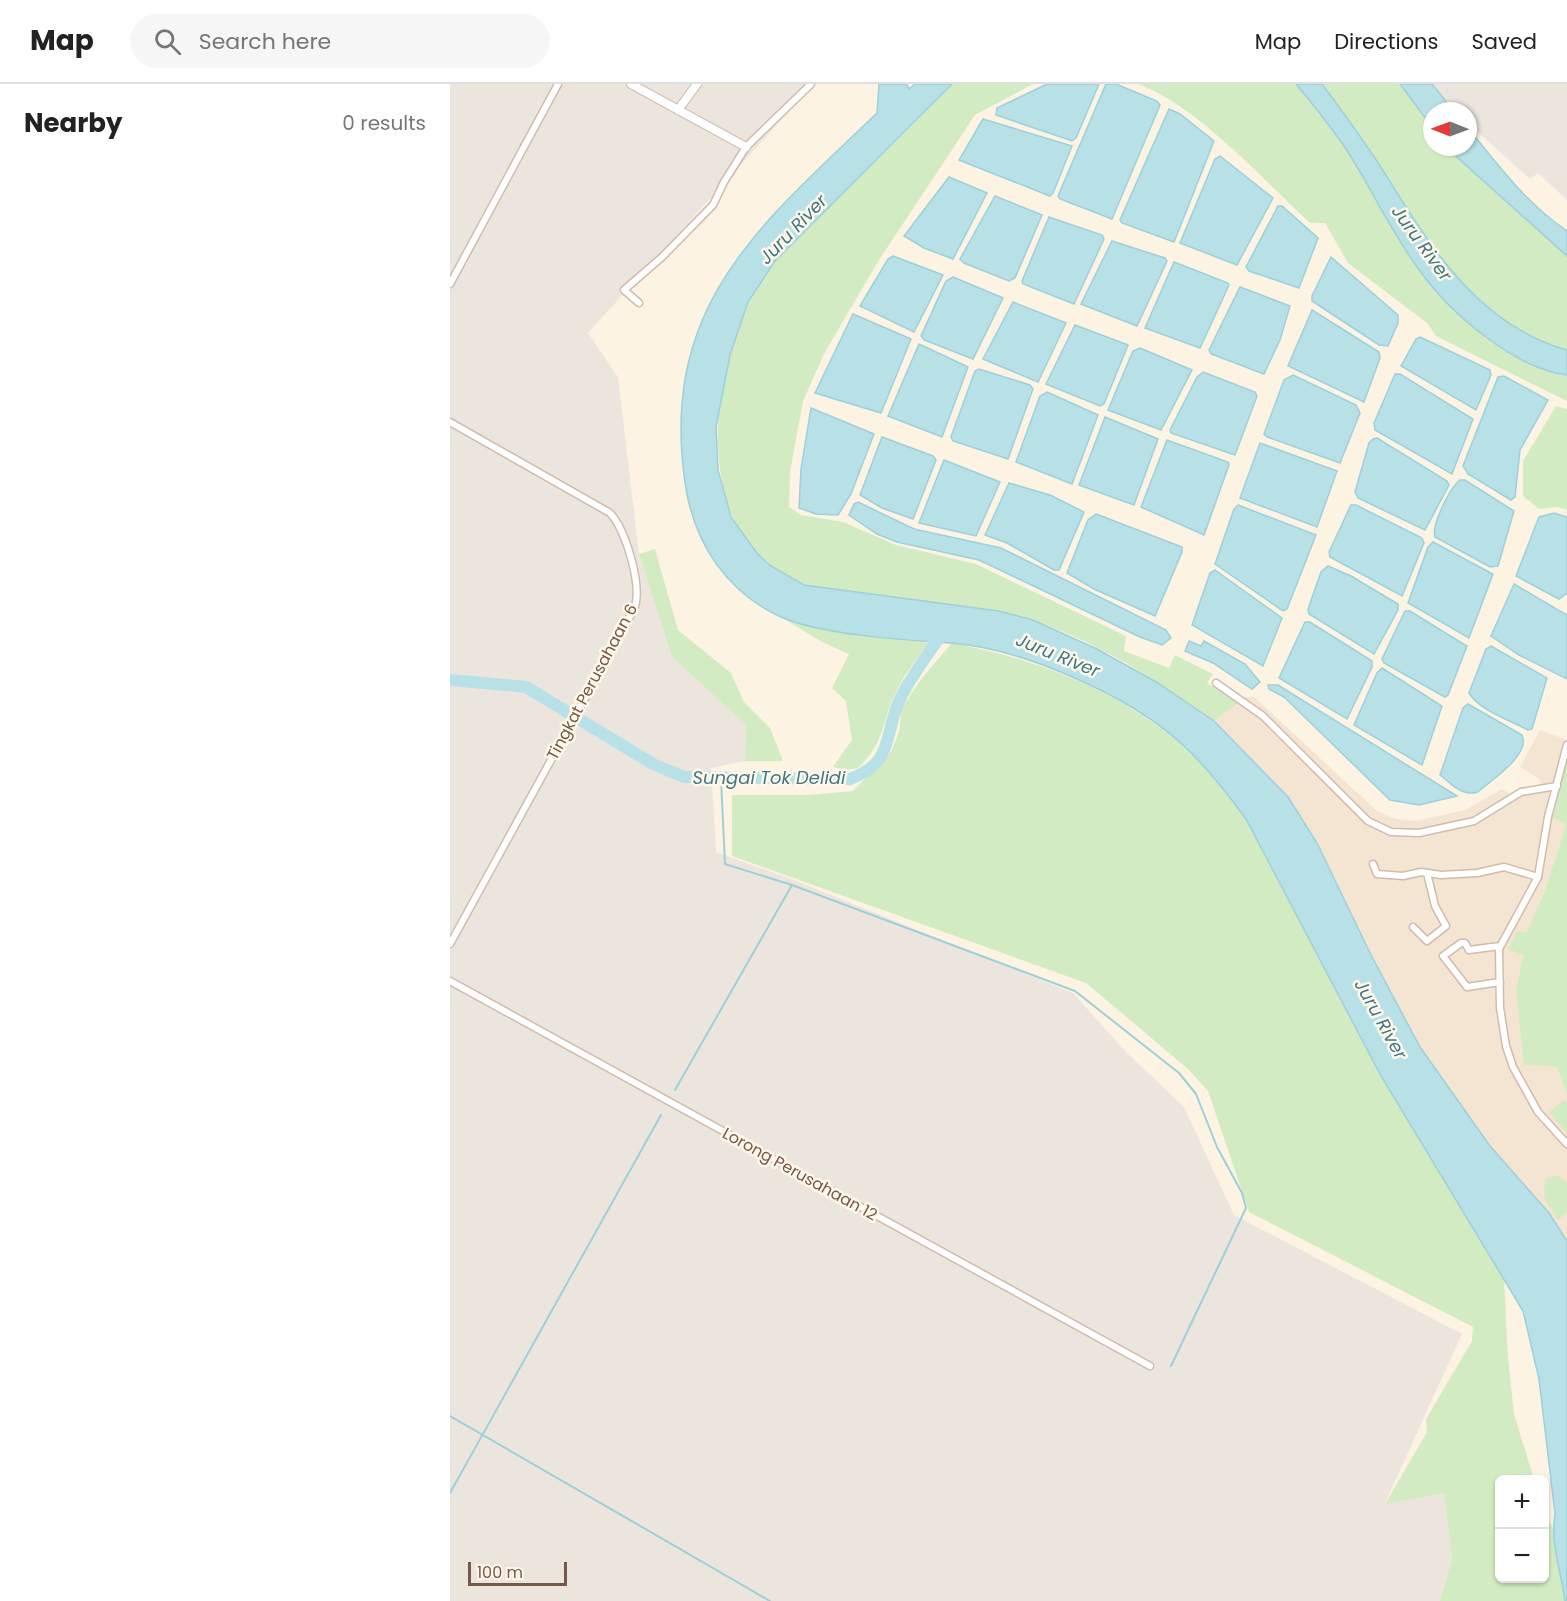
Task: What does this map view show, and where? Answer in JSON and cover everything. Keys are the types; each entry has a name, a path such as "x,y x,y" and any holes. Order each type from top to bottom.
{"street":[{"path":"450,284 558,84"},
{"path":"631,84 746,147"},
{"path":"678,110 697,84"},
{"path":"639,303 624,290 662,257 713,205 724,182 746,147 811,84"},
{"name":"Tingkat Perusahaan 6","path":"450,422 610,513 620,524 636,580 637,601 450,944"},
{"path":"1216,683 1263,716 1352,806 1376,826 1391,832 1419,833 1467,823 1482,818 1521,792 1557,786"},
{"path":"1567,745 1548,817 1538,877 1523,909 1500,945 1504,1036 1513,1067 1538,1112 1567,1144"},
{"path":"1373,864 1377,874 1403,876 1427,873 1477,873 1504,867 1538,877"},
{"path":"1413,927 1427,941 1446,926 1435,906 1427,873"},
{"path":"1500,945 1469,950 1465,943 1461,943 1443,956 1464,985 1471,987 1500,982"},
{"name":"Lorong Perusahaan 12","path":"450,981 1150,1366"}],"shaded area":[{"path":"450,84 814,84 588,333 618,377 639,554 672,657 746,725 745,761 711,768 716,852 794,880 1073,993 1124,1050 1184,1107 1234,1215 1462,1334 1385,1503 1444,1493 1452,1558 1440,1601 450,1601"},
{"path":"1433,84 1567,84 1567,200 1538,173 1530,179 1477,131 1477,102 1448,102"},
{"path":"1244,697 1254,697 1377,811 1395,819 1416,821 1465,810 1502,789 1512,795 1543,786 1538,778 1520,767 1540,730 1567,740 1567,759 1553,816 1566,825 1544,893 1526,934 1517,931 1523,955 1516,990 1557,1067 1567,1094 1567,1241 1549,1213 1490,1146 1420,1047 1371,955 1317,843 1288,797 1214,721"}],"green space":[{"path":"952,84 1033,84 975,115 879,260 825,352 803,401 790,472 789,507 801,515 843,522 896,545 976,564 1126,636 1124,651 1169,668 1175,655 1213,674 1207,683 1239,702 1214,721 1165,687 1113,656 1086,642 1030,620 978,608 829,591 792,580 767,563 756,552 737,526 731,513 720,469 719,406 732,344 743,314 758,287 784,250 892,146"},
{"path":"1138,84 1296,84 1344,146 1400,238 1439,292 1463,316 1491,338 1540,366 1567,375 1567,401 1436,336 1427,323 1348,263 1325,223 1310,223 1206,126 1161,94"},
{"path":"1322,84 1400,84 1423,115 1423,156 1457,156 1567,256 1567,350 1533,337 1504,320 1477,298 1432,246"},
{"path":"1556,406 1567,409 1567,510 1557,507 1539,509 1523,496 1523,461"},
{"path":"655,549 678,630 731,673 744,702 770,728 783,761 745,761 746,725 672,657 639,554"},
{"path":"781,617 817,627 928,643 897,690 874,749 858,768 846,770 833,767 852,740 846,701 832,688 849,654 822,642"},
{"path":"952,643 1014,658 1072,678 1128,706 1190,751 1216,779 1246,818 1381,1076 1504,1278 1508,1358 1514,1414 1533,1475 1495,1475 1495,1583 1549,1583 1549,1521 1553,1529 1565,1601 1440,1601 1452,1558 1444,1493 1385,1504 1427,1432 1426,1419 1472,1341 1473,1327 1249,1212 1208,1091 1188,1069 1086,983 732,856 732,795 809,795 853,791 891,752 899,732 902,708 922,678"},
{"path":"1567,759 1567,1094 1557,1067 1524,1064 1516,990 1523,955 1508,949 1517,931 1526,933 1544,893 1566,825 1553,817"},
{"path":"1565,1100 1567,1103 1567,1133 1549,1112"},
{"path":"1558,1175 1567,1183 1567,1212 1558,1220 1544,1197 1545,1179"}],"water":[{"name":"Juru River","path":"879,84 907,84 909,89 915,84 952,84 775,261 748,302 730,355 716,427 718,470 731,517 756,552 769,565 804,585 999,611 1033,620 1097,649 1158,683 1214,721 1288,797 1317,843 1371,955 1420,1047 1490,1146 1549,1213 1567,1241 1567,1601 1565,1601 1555,1547 1555,1514 1539,1379 1523,1311 1381,1076 1246,819 1216,780 1183,745 1161,727 1134,709 1074,678 1009,654 979,647 840,632 781,617 745,595 730,581 706,548 691,510 686,489 681,425 687,370 702,320 726,276 757,234 793,194 877,113"},
{"path":"1047,84 1099,84 1076,138 1072,141 996,115 997,108"},
{"path":"1106,84 1116,84 1157,101 1160,105 1112,219 1060,199 1058,196"},
{"name":"Juru River","path":"1296,84 1322,84 1375,158 1432,246 1454,273 1477,298 1504,320 1533,337 1567,350 1567,375 1547,371 1506,351 1466,321 1448,304 1420,271 1344,146"},
{"path":"1400,84 1432,84 1447,102 1423,102 1423,115"},
{"path":"1169,109 1180,114 1214,141 1174,242 1122,223 1120,220"},
{"path":"983,119 1072,146 1050,196 959,160"},
{"path":"1477,139 1526,196 1567,231 1567,256 1456,156 1477,156"},
{"path":"1220,156 1273,198 1237,265 1180,243 1215,159"},
{"path":"949,177 987,193 953,259 924,248 904,236"},
{"path":"995,196 1042,215 1015,278 1009,281 964,263 960,259"},
{"path":"1278,206 1282,206 1318,238 1299,288 1249,271 1246,267"},
{"path":"1049,217 1102,235 1104,239 1074,304 1023,284 1022,281"},
{"path":"1112,241 1165,258 1167,261 1137,326 1081,304"},
{"path":"893,256 943,275 914,332 860,306 888,259"},
{"path":"1331,257 1398,315 1398,323 1388,346 1379,345 1312,301 1312,296"},
{"path":"1174,262 1229,285 1200,348 1145,328"},
{"path":"953,277 1003,298 973,359 924,340 921,336 946,281"},
{"path":"1240,287 1290,306 1280,340 1264,374 1211,354 1209,350"},
{"path":"1013,302 1066,323 1038,382 983,359"},
{"path":"1312,310 1379,352 1380,358 1364,402 1288,366"},
{"path":"853,314 911,339 881,413 815,393"},
{"path":"1075,325 1128,345 1104,404 1100,406 1046,384"},
{"path":"1420,337 1490,370 1491,375 1476,410 1401,366 1416,339"},
{"path":"919,344 968,367 942,437 888,416"},
{"path":"1140,348 1192,370 1161,430 1108,410 1133,351"},
{"path":"979,369 1030,385 1033,389 1008,459 953,441 951,437 975,371"},
{"path":"1203,372 1255,392 1257,396 1235,455 1171,433 1170,430 1197,377"},
{"path":"1395,374 1400,374 1473,419 1452,474 1375,430 1374,423"},
{"path":"1293,375 1356,405 1360,413 1340,463 1264,434 1284,380"},
{"path":"1504,376 1548,400 1520,450 1515,497 1511,500 1468,474 1463,466 1498,377"},
{"path":"1047,392 1098,415 1072,484 1016,462 1040,396"},
{"path":"811,408 874,434 851,494 838,515 816,514 799,508 801,469"},
{"path":"1105,417 1158,439 1134,505 1079,485"},
{"path":"882,437 933,456 936,460 913,519 882,508 860,495"},
{"path":"1377,438 1447,481 1449,485 1425,530 1358,498 1355,492 1369,443"},
{"path":"1167,440 1228,462 1229,465 1204,535 1141,507"},
{"path":"1260,443 1337,471 1317,527 1240,498"},
{"path":"944,460 1000,482 976,536 919,523"},
{"path":"1460,480 1465,480 1514,511 1498,566 1490,567 1435,537 1436,524 1442,507 1451,490"},
{"path":"1009,483 1050,495 1084,512 1059,570 1054,570 1007,543 985,535"},
{"path":"858,502 914,529 1001,548 1166,630 1171,638 1162,645 1140,637 979,560 897,542 877,534 849,515 854,504"},
{"path":"1238,505 1316,535 1287,609 1283,611 1215,564 1234,509"},
{"path":"1351,505 1356,505 1422,538 1424,543 1402,596 1330,557 1329,552"},
{"path":"1554,513 1567,517 1567,593 1559,599 1516,576 1539,517"},
{"path":"1096,514 1182,547 1182,552 1155,616 1094,589 1067,573 1088,520"},
{"path":"1433,542 1493,574 1469,638 1408,603 1428,547"},
{"path":"1328,566 1351,576 1398,604 1398,610 1374,654 1309,614 1308,609 1321,572"},
{"path":"1215,570 1282,618 1263,666 1192,625 1210,573"},
{"path":"1514,584 1567,615 1567,679 1519,655 1491,636"},
{"path":"1405,611 1410,611 1467,646 1448,695 1445,697 1384,663 1382,659"},
{"path":"1305,622 1310,622 1372,661 1372,667 1347,719 1279,678"},
{"path":"1189,641 1201,646 1204,641 1245,664 1260,682 1252,689 1213,663 1185,651"},
{"path":"1491,646 1547,678 1532,729 1528,730 1488,710 1469,693 1486,649"},
{"path":"1382,668 1442,706 1422,765 1354,725 1377,673"},
{"path":"1268,685 1278,685 1457,796 1419,805 1390,800 1284,697 1269,689"},
{"path":"1468,704 1522,735 1523,743 1521,751 1508,766 1478,792 1472,793 1458,789 1440,775 1463,708"}],"waterway":[{"name":"Sungai Tok Delidi","path":"450,680 526,687 653,764 684,777 850,779 865,772 882,755 901,697 945,630"},
{"path":"721,779 725,864 792,885 1075,991 1179,1073 1196,1094 1217,1147 1242,1193 1246,1208 1171,1366"},
{"path":"675,1090 792,885"},
{"path":"450,1493 661,1115"},
{"path":"450,1416 770,1601"}]}
